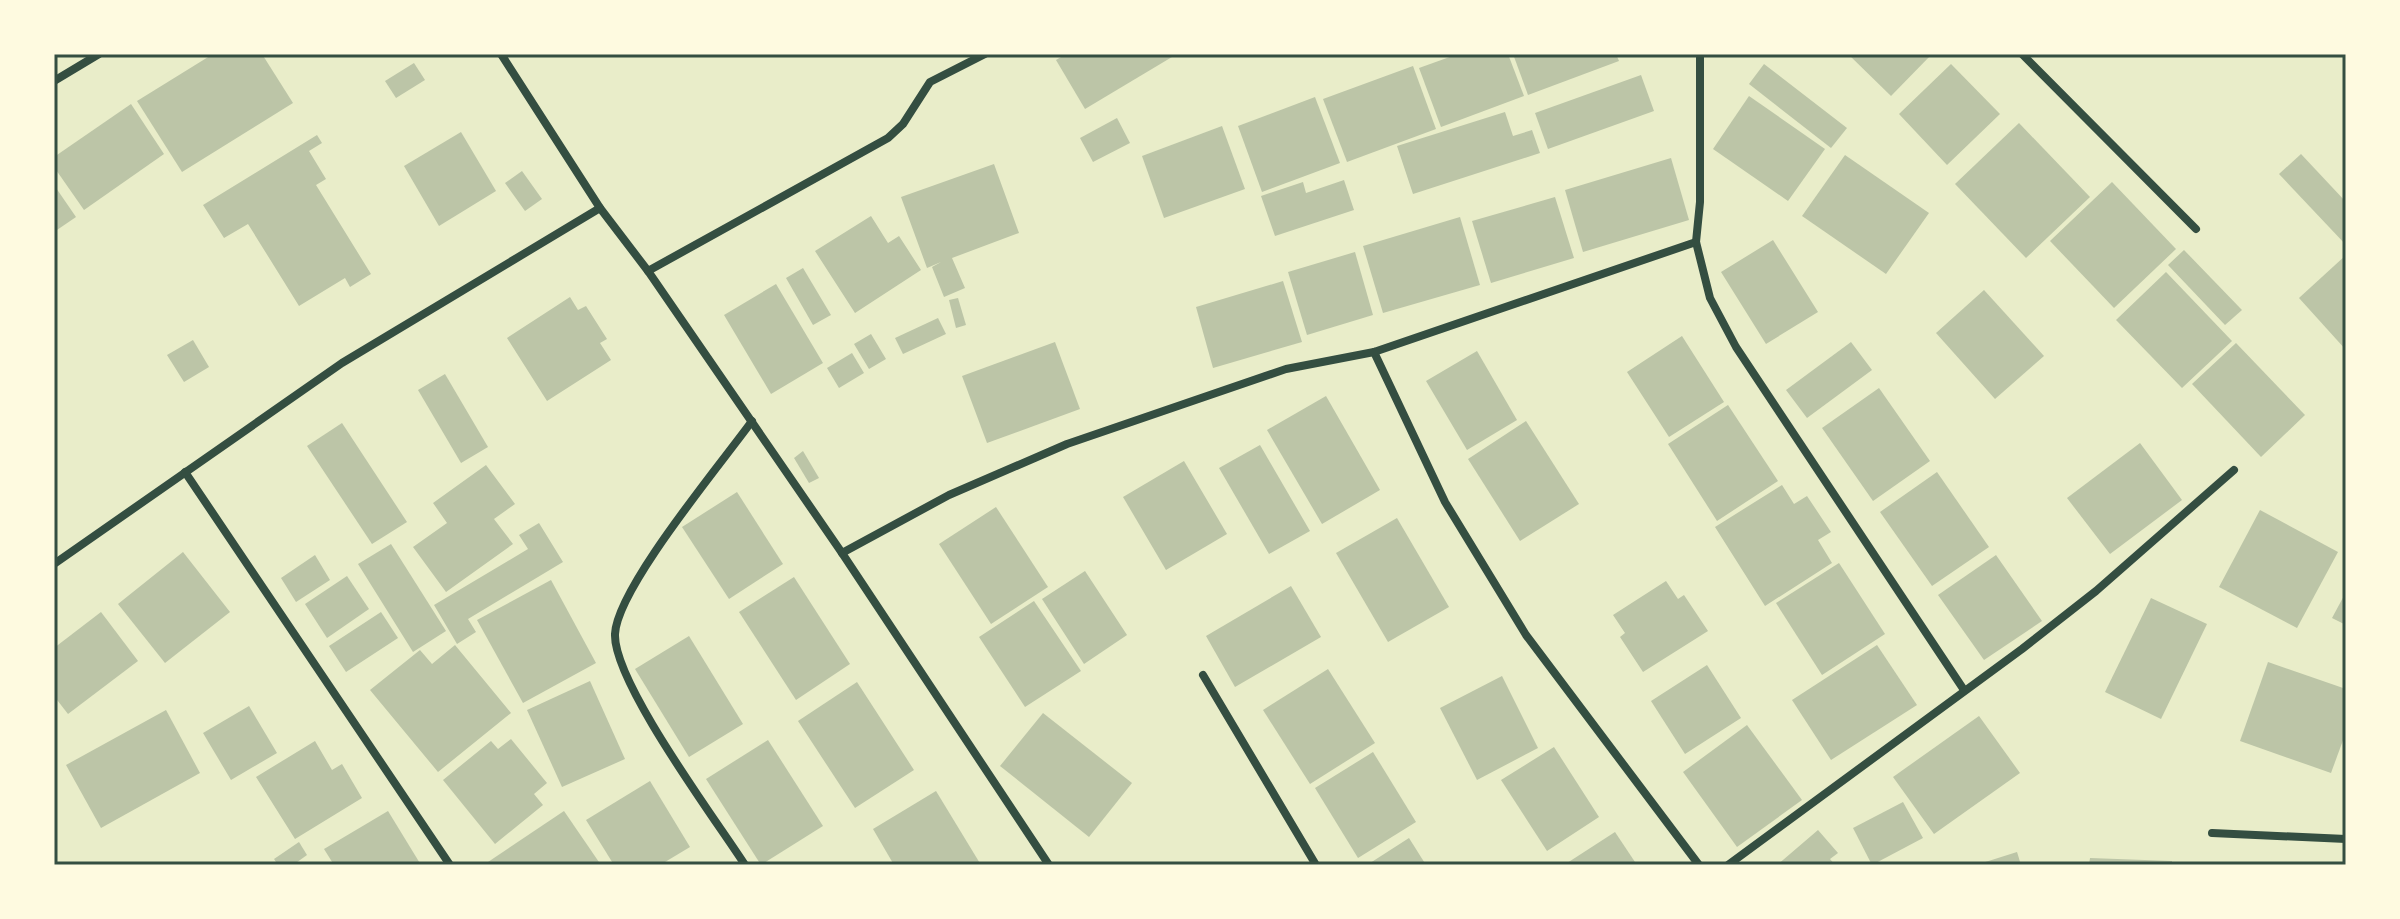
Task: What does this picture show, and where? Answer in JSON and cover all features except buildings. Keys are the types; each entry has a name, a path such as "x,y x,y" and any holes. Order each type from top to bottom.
{"street":[{"path":"54,81 99,54"},
{"path":"501,54 600,208 648,271 752,421 1049,865"},
{"path":"648,271 888,138 903,124 930,82 985,54"},
{"path":"1700,54 1700,202 1696,242 1710,298 1736,347 1964,690"},
{"path":"2022,54 2196,229"},
{"path":"54,564 342,363 600,208"},
{"path":"842,553 949,495 1067,444 1286,369 1374,352 1696,242"},
{"path":"1374,352 1445,502 1526,635 1699,865"},
{"path":"745,865 629,687 615,635 629,589 752,421"},
{"path":"1728,865 2096,591 2234,470"},
{"path":"185,472 450,865"},
{"path":"1203,675 1316,865"},
{"path":"2212,833 2346,839"}]}
